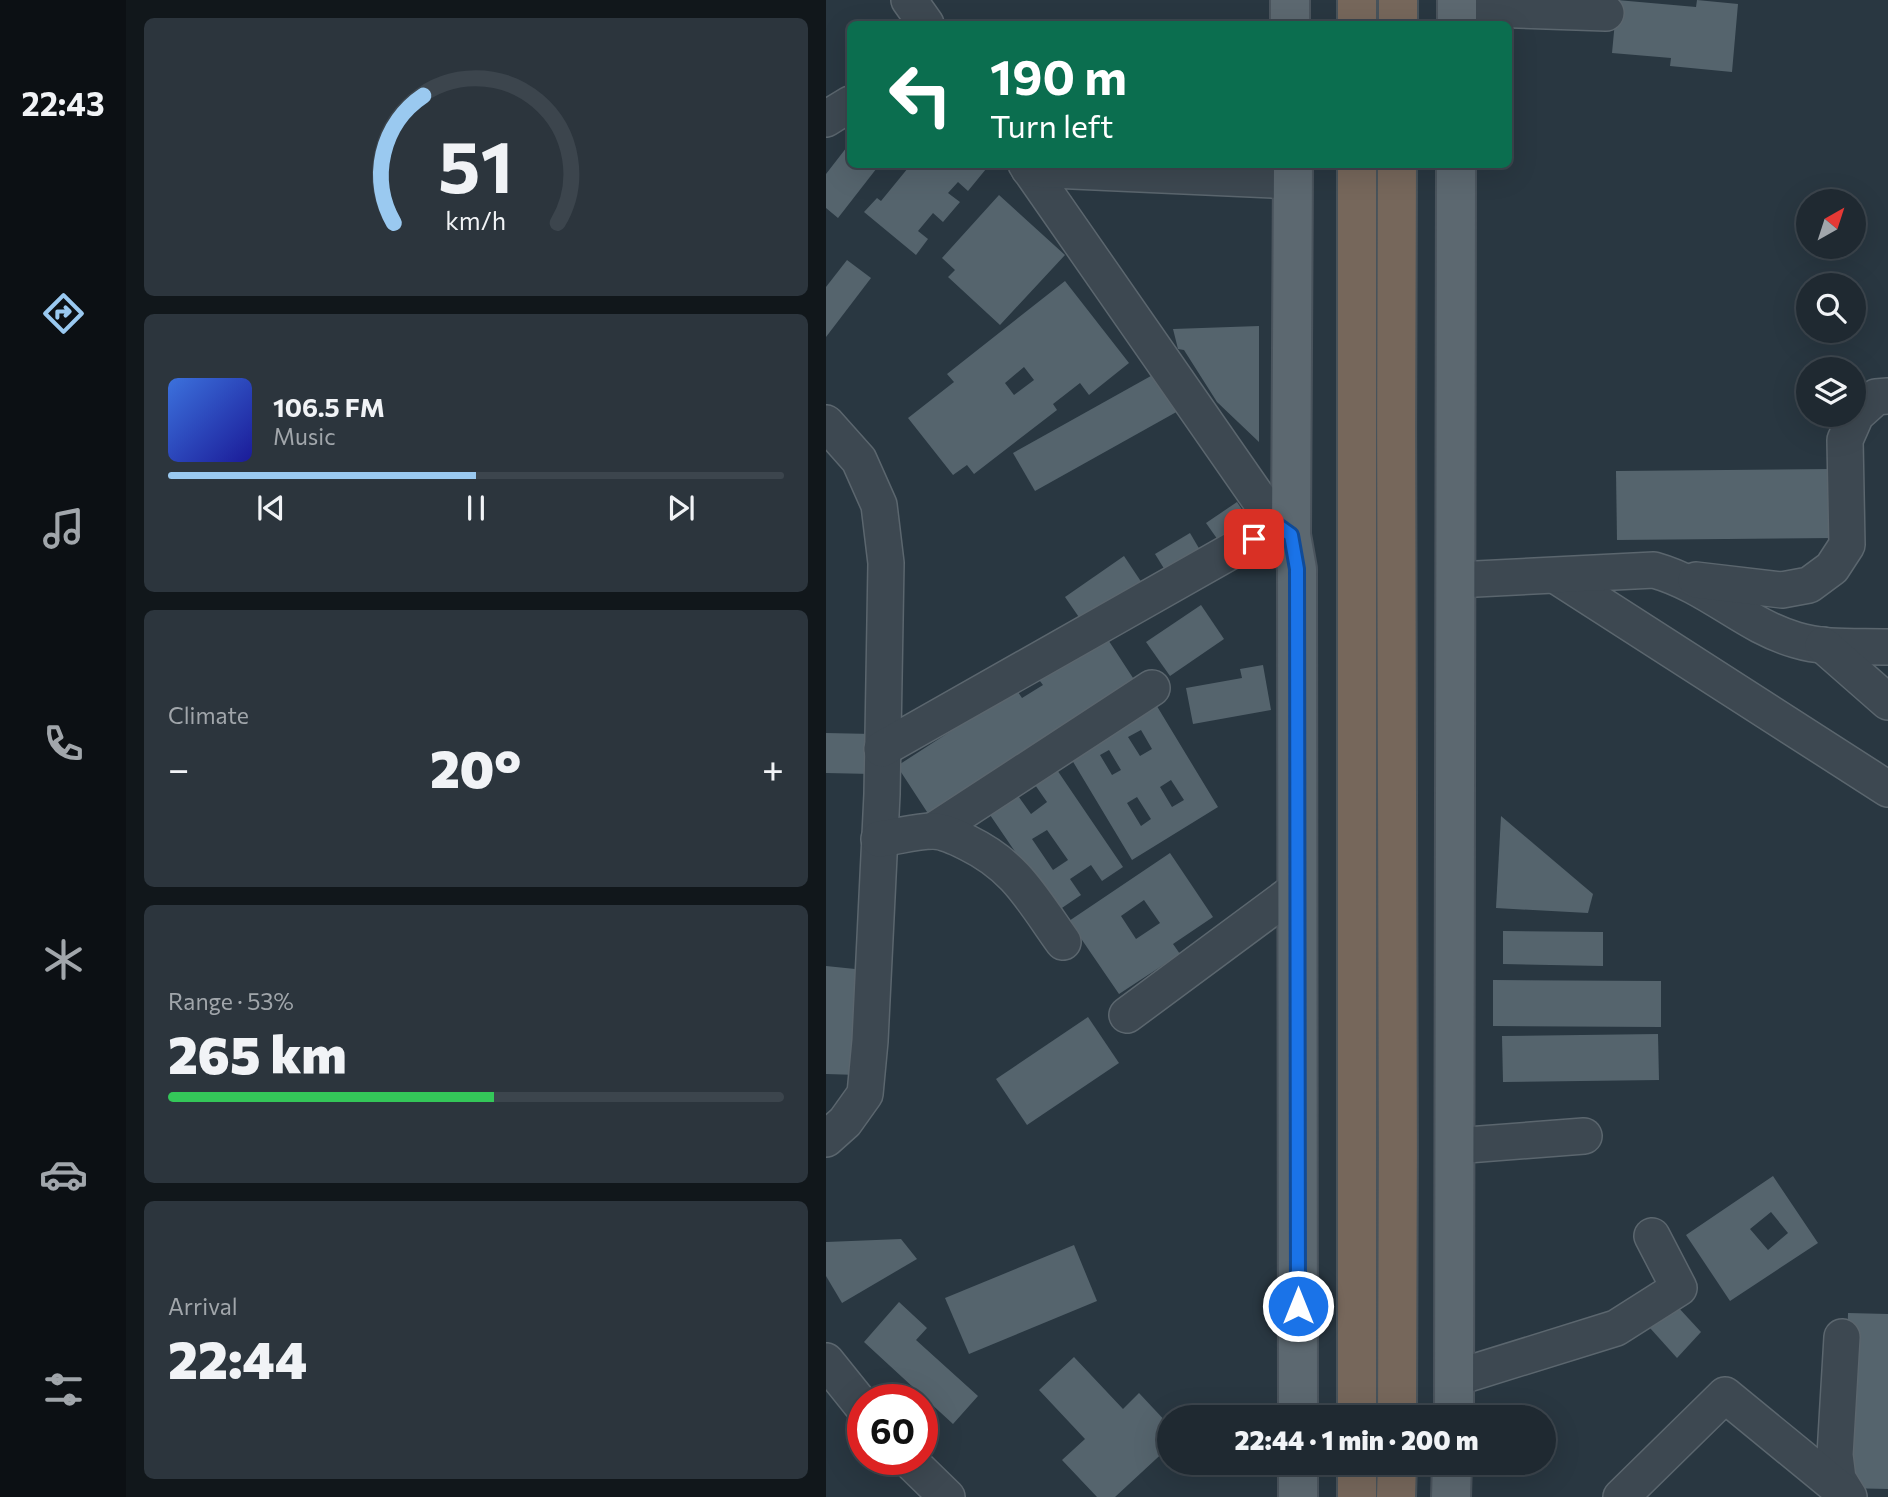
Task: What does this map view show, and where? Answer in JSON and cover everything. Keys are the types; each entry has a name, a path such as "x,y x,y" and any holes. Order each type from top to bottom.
{"highway":[{"path":"1357,0 1357,21"},
{"path":"1398,0 1398,21"},
{"path":"1357,168 1357,1405"},
{"path":"1397,168 1394,568 1398,832 1397,1405"},
{"path":"1357,1475 1357,1497"},
{"path":"1396,1475 1396,1497"}],"main road":[{"path":"1290,0 1290,21"},
{"path":"1454,1405 1456,168"},
{"path":"1293,173 1284,530 1297,569 1298,1405"},
{"path":"1298,1475 1298,1497"},
{"path":"1451,1497 1452,1475"}],"street":[{"path":"909,0 924,21"},
{"path":"1457,11 1544,5 1606,13"},
{"path":"826,118 847,106"},
{"path":"882,749 1284,530 1028,168"},
{"path":"1071,168 1293,173"},
{"path":"1456,580 1505,576 1558,577 1654,570 1682,578 1782,590 1809,585 1832,568 1847,545 1845,440 1856,415 1876,397 1888,396"},
{"path":"826,423 859,460 879,505 886,563 879,839 865,1094 845,1122 826,1139"},
{"path":"1558,577 1888,789"},
{"path":"1682,578 1768,629 1796,640 1823,645 1888,647"},
{"path":"1823,645 1888,702"},
{"path":"933,831 1152,688"},
{"path":"879,839 933,831 956,837 1008,867 1026,886 1063,942"},
{"path":"1127,1015 1297,889"},
{"path":"1454,1146 1584,1136"},
{"path":"1455,1378 1616,1328 1679,1289 1652,1236"},
{"path":"1842,1337 1835,1455 1838,1479 1848,1496"},
{"path":"826,1361 847,1387"},
{"path":"1621,1497 1725,1395 1848,1496"},
{"path":"924,1475 947,1497"}],"building":[{"path":"1617,0 1696,7 1697,0 1738,4 1732,72 1670,66 1671,58 1612,53"},
{"path":"847,147 847,168 877,168 838,218 826,208 826,174"},
{"path":"908,168 986,169 968,191 958,182 948,193 960,202 943,222 933,213 918,231 928,239 916,255 864,212 877,198 881,201"},
{"path":"999,195 1065,255 1000,325 948,277 955,270 942,258"},
{"path":"847,260 871,278 826,337 826,287"},
{"path":"1065,281 1129,363 1089,395 1080,383 1053,404 1057,410 974,474 967,465 953,475 908,418 954,382 947,374","holes":["1024,367 1034,380 1014,395 1005,383"]},
{"path":"1259,326 1259,442 1217,402 1184,350 1178,349 1173,329"},
{"path":"1158,372 1180,410 1035,491 1013,453"},
{"path":"1833,469 1834,538 1617,540 1616,471"},
{"path":"1237,502 1255,529 1225,550 1206,523"},
{"path":"1190,533 1207,562 1173,583 1155,554"},
{"path":"1124,556 1142,583 1083,623 1065,597"},
{"path":"1201,605 1224,639 1170,676 1146,642"},
{"path":"1103,632 1135,681 929,815 897,766 1016,689 1022,698 1043,685 1036,676"},
{"path":"1263,665 1271,710 1193,724 1186,688 1242,678 1240,669"},
{"path":"1152,698 1218,807 1132,860 1066,750","holes":["1141,730 1152,749 1140,756 1128,737","1109,750 1121,770 1112,775 1100,755","1171,780 1184,800 1172,807 1160,787","1137,797 1151,819 1141,826 1127,803"]},
{"path":"826,733 873,734 872,774 826,773"},
{"path":"1055,767 1123,867 1102,881 1091,865 1070,879 1081,895 1056,912 988,812 1016,793 1031,814 1047,802 1033,782","holes":["1047,830 1068,860 1053,870 1032,839"]},
{"path":"1501,816 1593,894 1588,913 1496,908"},
{"path":"1170,853 1213,917 1173,944 1180,954 1119,994 1069,921","holes":["1144,900 1160,923 1136,939 1121,916"]},
{"path":"1503,931 1603,932 1603,966 1503,964"},
{"path":"826,966 865,970 858,1075 826,1074"},
{"path":"1493,980 1661,981 1661,1027 1493,1026"},
{"path":"1088,1017 1119,1063 1027,1125 996,1079"},
{"path":"1658,1034 1659,1080 1503,1082 1502,1036"},
{"path":"1773,1176 1818,1243 1730,1301 1686,1235","holes":["1771,1212 1788,1233 1768,1250 1750,1229"]},
{"path":"901,1239 917,1259 842,1303 826,1276 826,1242"},
{"path":"1074,1245 1097,1301 969,1354 945,1298"},
{"path":"899,1302 927,1328 916,1340 978,1396 953,1424 938,1410 938,1384 910,1384 864,1342"},
{"path":"1677,1306 1701,1332 1677,1358 1650,1328"},
{"path":"1848,1313 1888,1314 1888,1489 1843,1488"},
{"path":"1074,1357 1123,1409 1139,1393 1157,1412 1157,1458 1115,1497 1097,1497 1062,1460 1085,1439 1039,1390"}],"route":[{"path":"1254,539 1277,525 1291,535 1297,569 1298,1306"}]}
